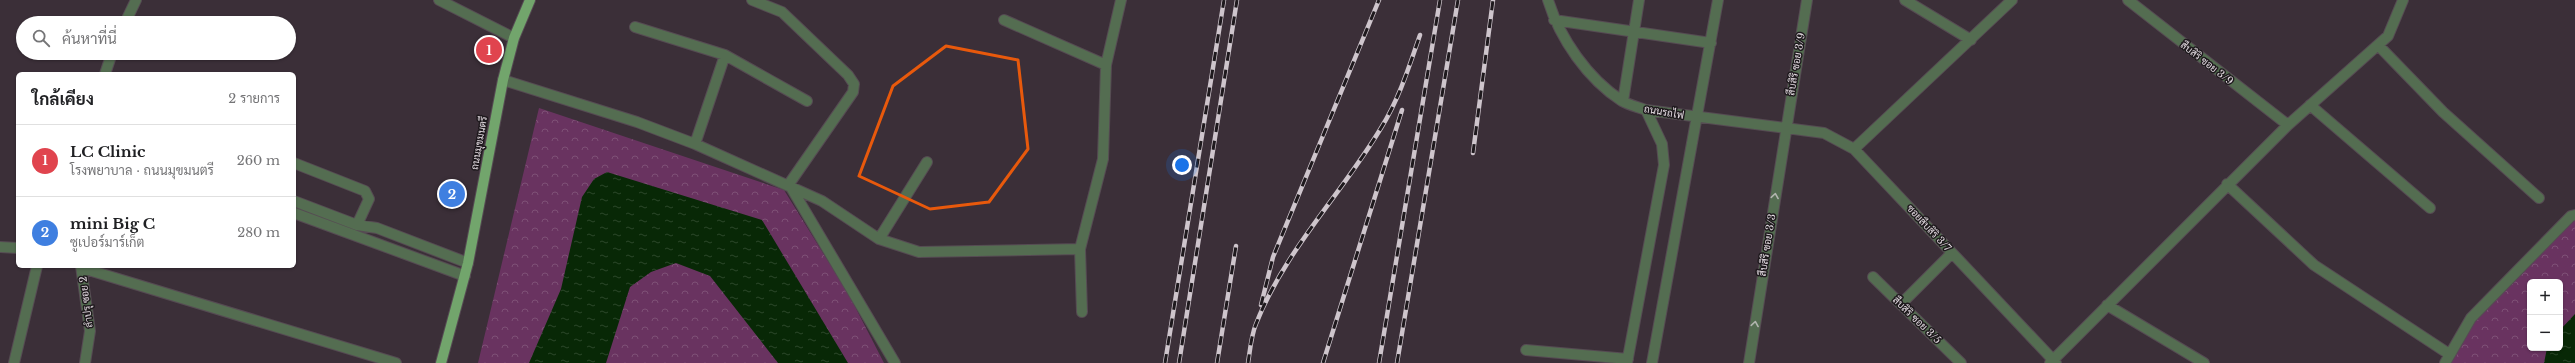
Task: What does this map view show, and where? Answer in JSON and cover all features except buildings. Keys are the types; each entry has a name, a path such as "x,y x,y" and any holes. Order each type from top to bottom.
{"main road":[{"name":"ถนนมุขมนตรี","path":"441,363 468,263 503,80 514,38 530,0"}],"street":[{"path":"128,16 136,0"},
{"path":"440,0 514,38"},
{"path":"752,0 782,12 848,75 854,84 853,92 789,184"},
{"path":"1082,312 1080,249 1104,159 1106,66 1120,0"},
{"name":"ถนนรถไฟ","path":"1548,0 1554,20 1572,49 1593,77 1623,102 1646,110 1697,118 1785,127"},
{"path":"1623,102 1639,0"},
{"path":"1652,363 1718,0"},
{"name":"สืบสิริ ซอย 3/9","path":"1785,127 1807,0"},
{"path":"1854,148 2012,0"},
{"name":"สืบสิริ ซอย 3/9","path":"2128,0 2288,125"},
{"path":"2053,362 2227,184 2288,125 2388,36 2403,0"},
{"path":"1912,2 1971,40"},
{"path":"1004,20 1106,66"},
{"path":"1554,20 1711,43"},
{"path":"635,27 725,55 807,101"},
{"path":"2378,45 2443,112 2539,198"},
{"path":"695,144 725,55"},
{"path":"105,72 109,60"},
{"path":"503,80 637,122 695,144 789,184 822,201 879,239 919,252 1080,249"},
{"path":"2310,105 2430,208"},
{"path":"1526,350 1628,361 1664,165 1662,144 1646,110"},
{"name":"ซอยสืบสิริ 3/7","path":"1785,127 1824,133 1854,148 2053,362"},
{"name":"สืบสิริ ซอย 3/3","path":"1749,363 1785,127"},
{"path":"879,239 927,162"},
{"path":"296,164 366,191 369,199 357,225"},
{"path":"789,184 895,363"},
{"path":"2227,184 2314,265 2447,358 2471,318 2570,216 2575,214"},
{"path":"296,202 357,225 377,228 468,263"},
{"path":"296,214 465,276"},
{"path":"0,247 16,248"},
{"path":"1901,304 1952,253"},
{"path":"14,363 38,268"},
{"name":"ลำปรุ ซอย 2","path":"81,268 90,331 85,363"},
{"path":"84,268 396,363"},
{"name":"สืบสิริ ซอย 3/5","path":"1873,277 1961,363"},
{"path":"2108,305 2204,363"}],"highlighted area":[{"path":"946,46 1018,60 1028,149 989,202 930,209 859,176 893,86"}],"green space":[{"path":"539,108 784,190 849,295 884,363 478,363"},
{"path":"2575,215 2575,363 2448,363 2471,318"}],"water":[{"path":"607,172 762,220 848,363 778,363 710,276 676,263 651,272 630,287 606,363 529,363 561,289 582,197 594,179"},
{"path":"2575,314 2575,363 2544,363 2546,351 2563,351 2563,327"}],"railway":[{"path":"1165,363 1224,0"},
{"path":"1179,363 1237,0"},
{"path":"1261,305 1273,257 1379,0"},
{"path":"1379,363 1440,0"},
{"path":"1397,363 1458,0"},
{"path":"1473,153 1493,0"},
{"path":"1248,363 1254,329 1268,297 1282,272 1314,223 1349,176 1381,128 1403,83 1420,35"},
{"path":"1323,363 1402,110"},
{"path":"1217,363 1236,246"}],"place":[{"name":"LC Clinic","path":"489,50"},
{"name":"mini Big C","path":"452,194"}]}
